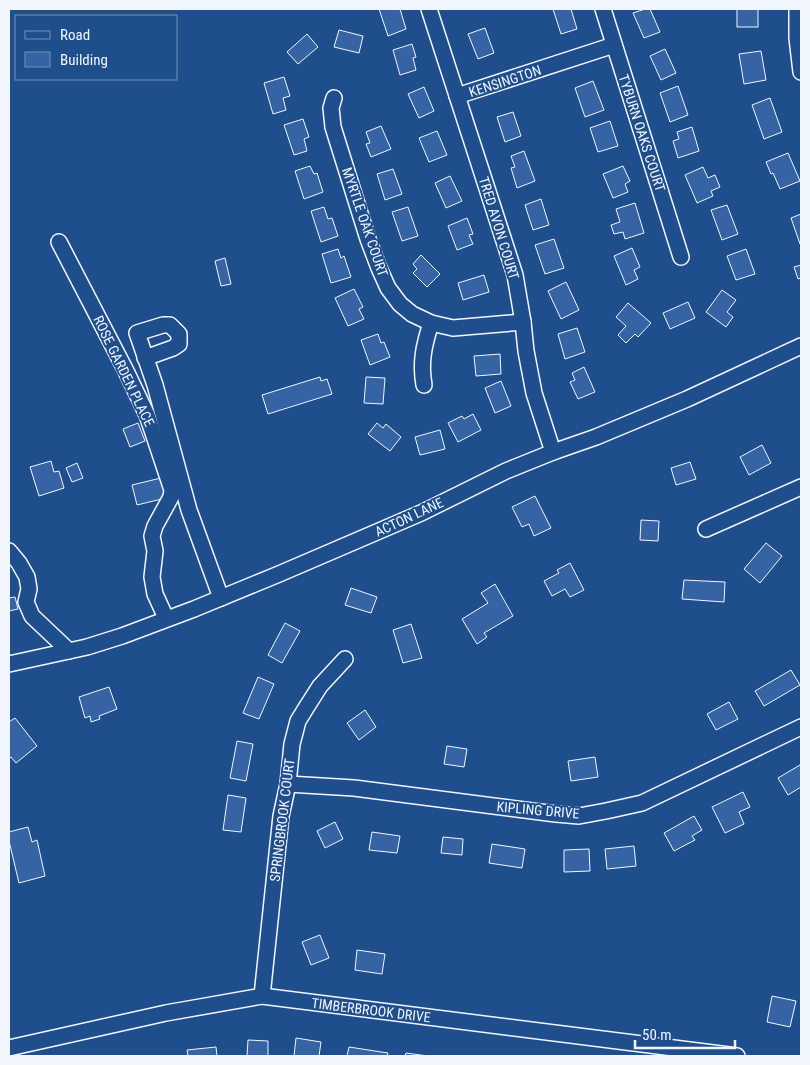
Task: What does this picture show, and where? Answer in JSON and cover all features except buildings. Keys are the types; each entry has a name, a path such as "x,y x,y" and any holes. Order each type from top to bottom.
{"street":[{"name":"TRED AVON COURT","path":"429,9 515,275 534,393 553,452"},
{"name":"TYBURN OAKS COURT","path":"603,9 681,257"},
{"path":"797,9 796,38 801,72"},
{"name":"KENSINGTON","path":"457,96 614,45"},
{"name":"MYRTLE OAK COURT","path":"334,98 332,108 333,127 368,239 388,288 400,304 412,314 431,323 453,328 523,322"},
{"name":"ROSE GARDEN PLACE","path":"59,242 147,415 172,490 171,497 154,526 152,536 155,551 152,577 155,594 166,618"},
{"path":"424,385 422,360 424,343 431,323"},
{"name":"ACTON LANE","path":"9,664 87,647 122,636 222,598 421,513 506,471 596,437 687,399 801,346"},
{"path":"145,358 155,385 190,510 222,598"},
{"path":"706,529 801,487"},
{"path":"9,552 19,563 27,578 29,589 26,602 32,616 69,651"},
{"name":"SPRINGBROOK COURT","path":"262,996 281,816 288,784 292,744 298,721 320,686 345,659"},
{"name":"KIPLING DRIVE","path":"288,784 354,788 580,816 642,803 801,727"},
{"name":"TIMBERBROOK DRIVE","path":"9,1048 166,1014 262,996 737,1056"}]}
